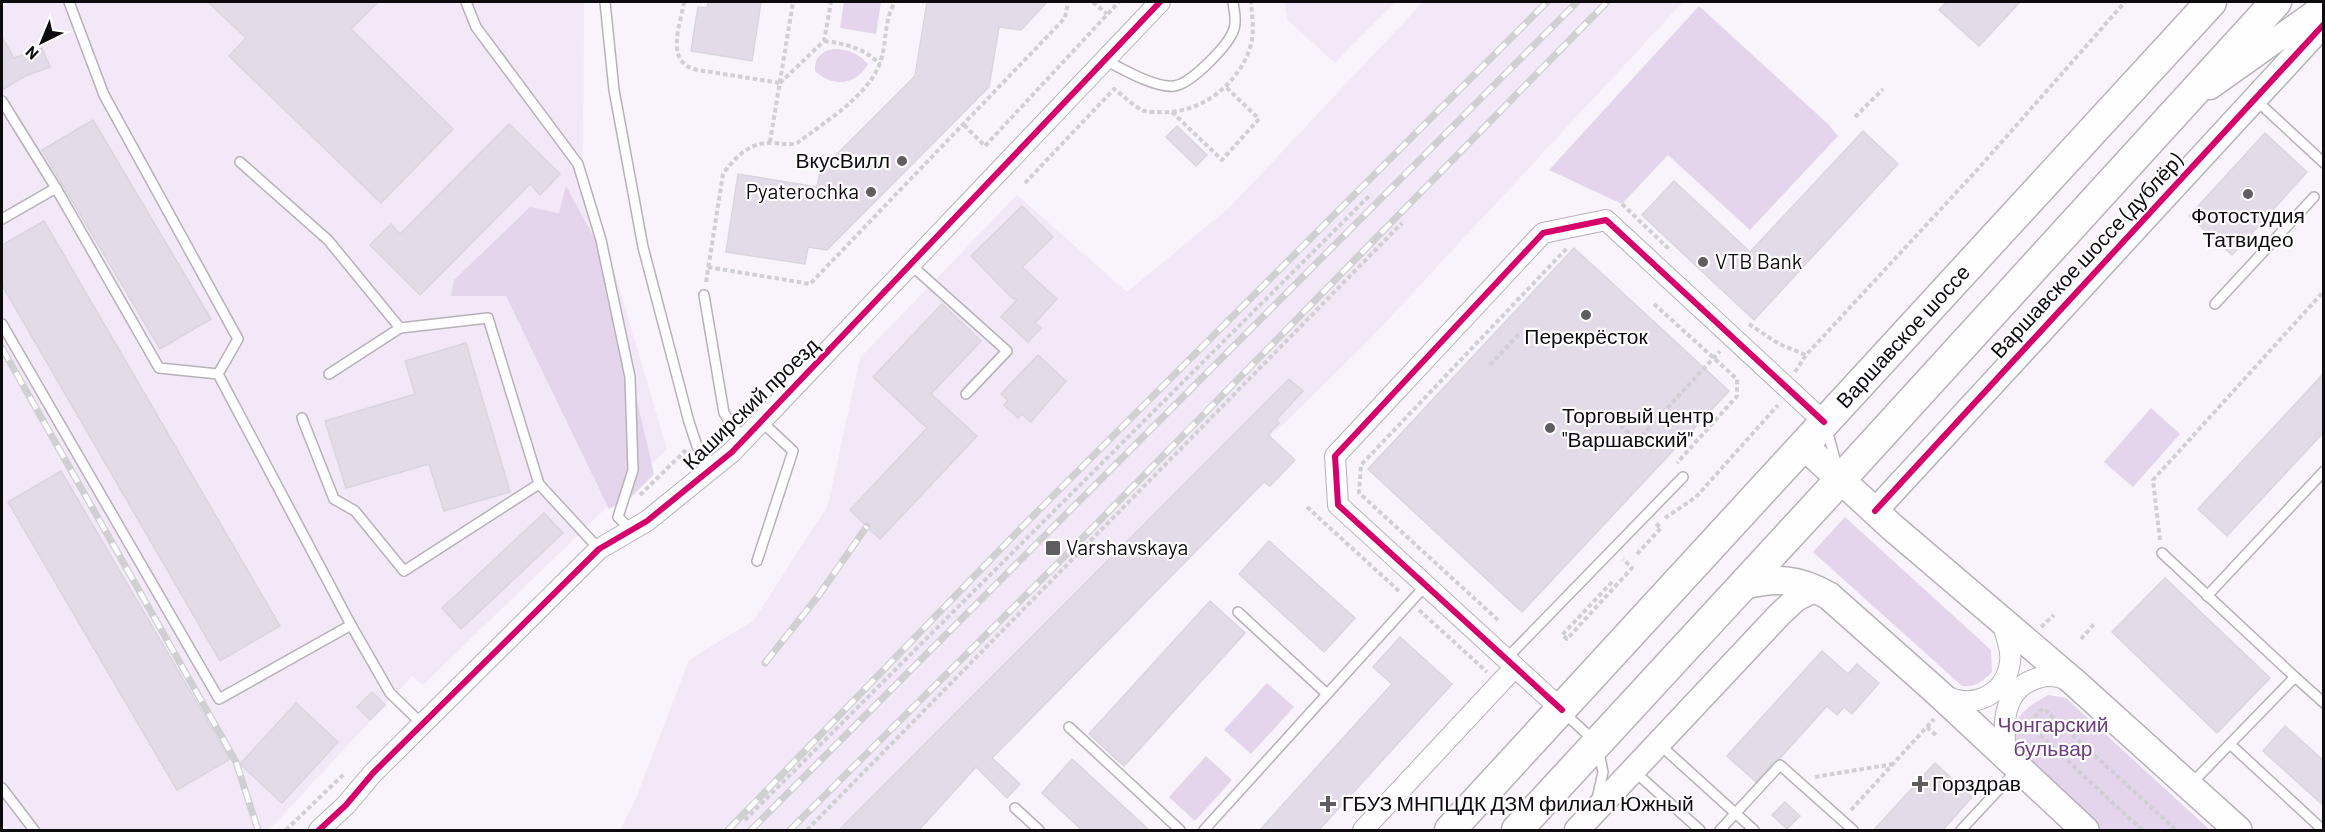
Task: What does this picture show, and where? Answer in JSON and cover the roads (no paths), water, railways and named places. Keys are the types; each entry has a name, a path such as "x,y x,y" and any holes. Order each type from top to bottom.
{"main road":[{"name":"Варшавское шоссе","path":"1450,831 2211,2"},
{"path":"1517,831 2276,2"},
{"path":"1803,445 1875,511 2075,683 2238,831"},
{"path":"1742,586 1766,580 1789,580 1829,596 1936,691 2085,831"}],"street":[{"name":"Каширский проезд","path":"319,831 422,724 599,549 632,531 714,467 745,439 1160,2"},
{"path":"2176,111 2324,6"},
{"name":"Варшавское шоссе (дублёр)","path":"1875,511 2324,24"},
{"path":"1562,711 1338,504 1335,456 1543,233 1606,220 1824,422"},
{"path":"1577,831 1779,615 1796,599 1816,589"},
{"path":"1936,691 1954,701 1974,702 1993,694 2006,679 2011,659 2000,617"},
{"path":"1363,831 1510,663"},
{"path":"2012,764 2004,736 2009,701 2023,684 2044,675 2057,676 2075,683"}],"lane":[{"path":"69,2 104,95 238,339 218,374"},
{"path":"466,2 476,27 578,164 601,240 630,377 633,470 618,517 632,531"},
{"path":"605,2 614,90 643,247 689,423 697,446 714,467"},
{"path":"1105,60 1160,84 1172,87 1185,84 1234,31 1236,21 1233,2"},
{"path":"2255,99 2324,163"},
{"path":"2,102 56,188 159,368 218,374"},
{"path":"240,162 328,240 400,328"},
{"path":"2,219 56,188"},
{"path":"2216,304 2314,197"},
{"path":"911,265 1007,351 966,394"},
{"path":"704,295 724,412 745,439"},
{"path":"329,374 400,328 488,318 539,484 599,549"},
{"path":"2,324 219,699 351,625"},
{"path":"218,374 351,625 390,693 422,724"},
{"path":"302,417 334,499 355,511 404,571 539,484"},
{"path":"757,561 793,451 762,422"},
{"path":"1824,422 1840,480"},
{"path":"2207,596 2324,471"},
{"path":"1510,663 1683,477"},
{"path":"2162,553 2324,703"},
{"path":"1204,831 1426,585"},
{"path":"1238,612 1327,694"},
{"path":"2189,787 2295,677"},
{"path":"1562,711 1597,743 1603,772 1593,813"},
{"path":"1069,727 1180,831"},
{"path":"1659,744 1754,831"},
{"path":"2230,744 2323,831"},
{"path":"1961,831 2012,764"},
{"path":"1720,831 1780,765 1852,831"},
{"path":"1634,771 1700,831"},
{"path":"2,788 34,831"},
{"path":"1015,808 1039,831"}],"railway":[{"path":"728,830 1026,523 1547,2"},
{"path":"751,830 1577,2"},
{"path":"790,830 1063,558 1607,2"},
{"path":"2,348 236,762 258,830"},
{"path":"765,663 819,595 867,526"}],"place":[{"name":"ВкусВилл","path":"902,161"},
{"name":"Pyaterochka","path":"871,192"},
{"name":"Фотостудия Татвидео","path":"2248,194"},
{"name":"VTB Bank","path":"1703,262"},
{"name":"Перекрёсток","path":"1586,315"},
{"name":"Торговый центр \"Варшавский\"","path":"1550,428"},
{"name":"Varshavskaya","path":"1053,548"},
{"name":"Горздрав","path":"1920,784"},
{"name":"ГБУЗ МНПЦДК ДЗМ филиал Южный","path":"1328,804"}],"park label":[{"name":"Чонгарский бульвар","path":"2053,737"}]}
